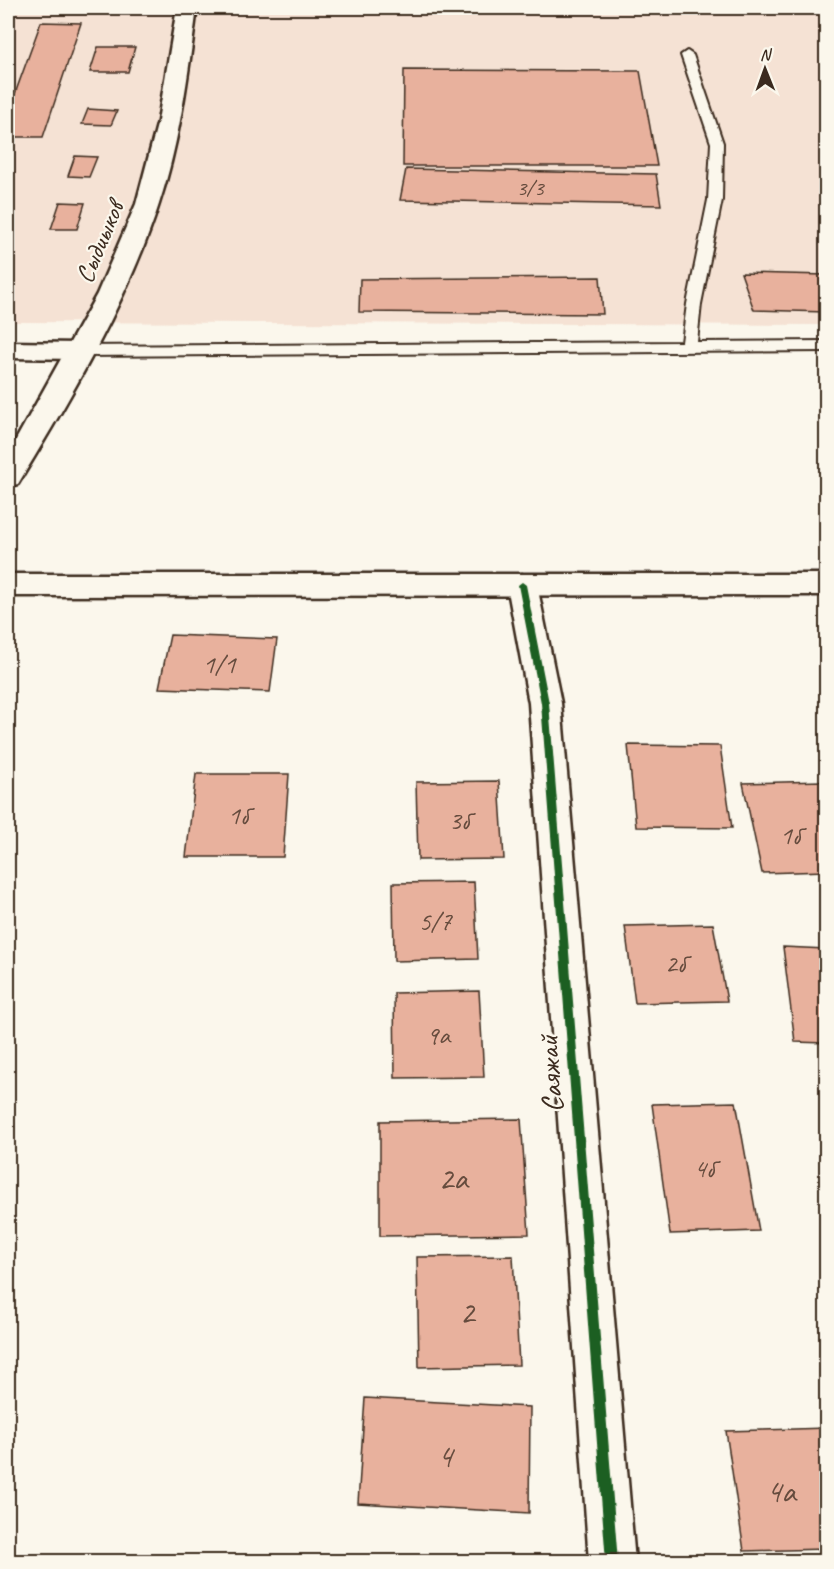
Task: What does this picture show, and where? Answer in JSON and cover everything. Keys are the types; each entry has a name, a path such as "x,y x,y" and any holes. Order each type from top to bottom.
{"main road":[{"name":"Сыдиыков","path":"8,477 114,285 139,228 164,141 187,8"},
{"path":"8,351 78,351"},
{"path":"8,585 826,585"},
{"name":"Саяжай","path":"522,585 545,703 612,1562"}],"lane":[{"path":"687,55 717,144 716,200 694,304 689,346"},
{"path":"78,351 826,346"}],"shaded area":[{"path":"8,8 826,8 826,325 8,322"}],"building":[{"path":"41,22 81,23 43,137 8,137 8,113"},
{"path":"98,47 135,47 128,72 90,72"},
{"path":"404,70 640,71 657,166 403,166"},
{"path":"88,109 117,111 111,125 82,124"},
{"path":"75,156 97,157 89,177 68,176"},
{"path":"406,169 656,174 661,205 400,200"},
{"path":"60,202 85,203 77,229 51,229"},
{"path":"741,273 826,275 826,312 754,310"},
{"path":"600,277 603,314 359,312 360,279"},
{"path":"170,635 277,639 270,692 159,688"},
{"path":"628,745 720,746 732,828 636,827"},
{"path":"196,774 289,774 283,857 186,857"},
{"path":"499,781 504,859 418,860 416,782"},
{"path":"822,781 826,799 826,871 762,873 743,783"},
{"path":"474,882 478,959 394,961 393,883"},
{"path":"713,924 727,1001 635,1003 625,926"},
{"path":"783,947 826,949 826,1043 795,1042"},
{"path":"479,991 484,1077 395,1078 394,993"},
{"path":"736,1102 759,1231 670,1234 652,1104"},
{"path":"521,1119 529,1234 380,1236 380,1121"},
{"path":"513,1256 519,1365 419,1367 417,1257"},
{"path":"365,1398 530,1407 529,1513 358,1503"},
{"path":"826,1428 826,1549 744,1551 726,1431"}],"cycle path":[{"path":"522,585 545,703 612,1562"}]}
